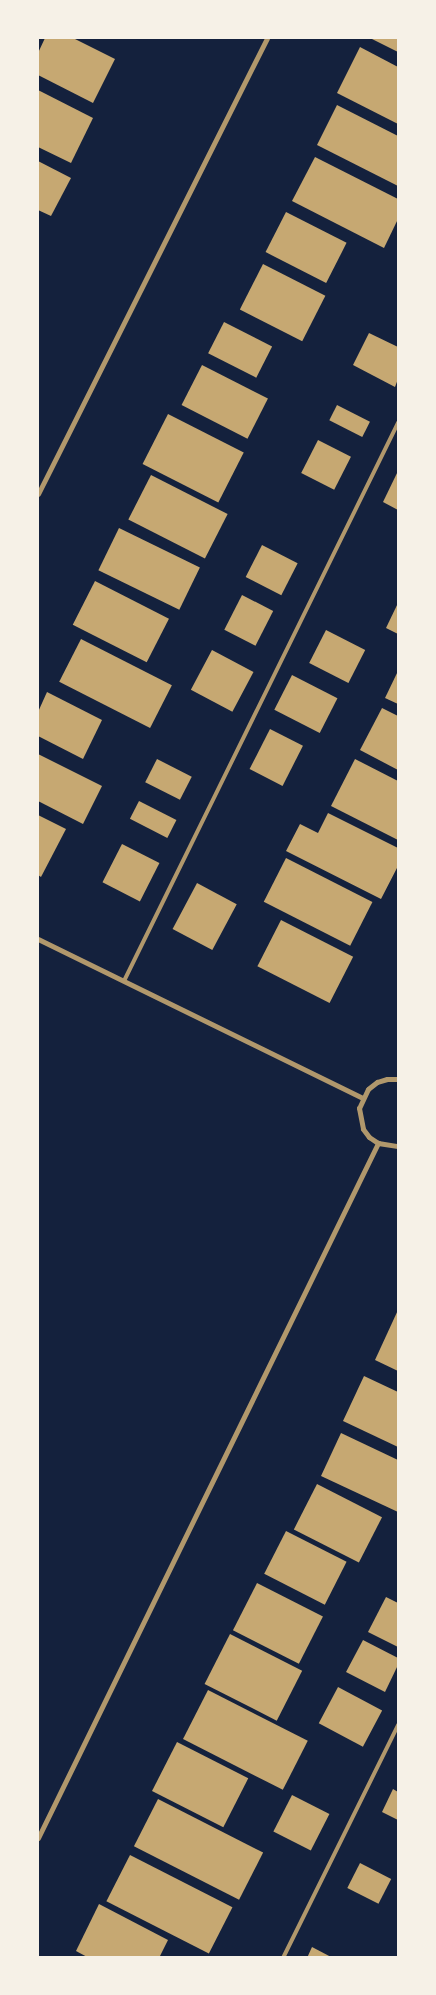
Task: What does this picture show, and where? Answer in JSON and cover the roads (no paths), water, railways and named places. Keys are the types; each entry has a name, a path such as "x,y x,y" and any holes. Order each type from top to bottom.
{"street":[{"path":"38,494 267,38"},
{"path":"38,940 362,1098"},
{"path":"398,1079 387,1079 377,1082 362,1098 359,1108 363,1129 369,1137 378,1143 398,1146"},
{"path":"38,1838 378,1143"}],"lane":[{"path":"124,981 398,424"},
{"path":"283,1958 398,1725"}]}
